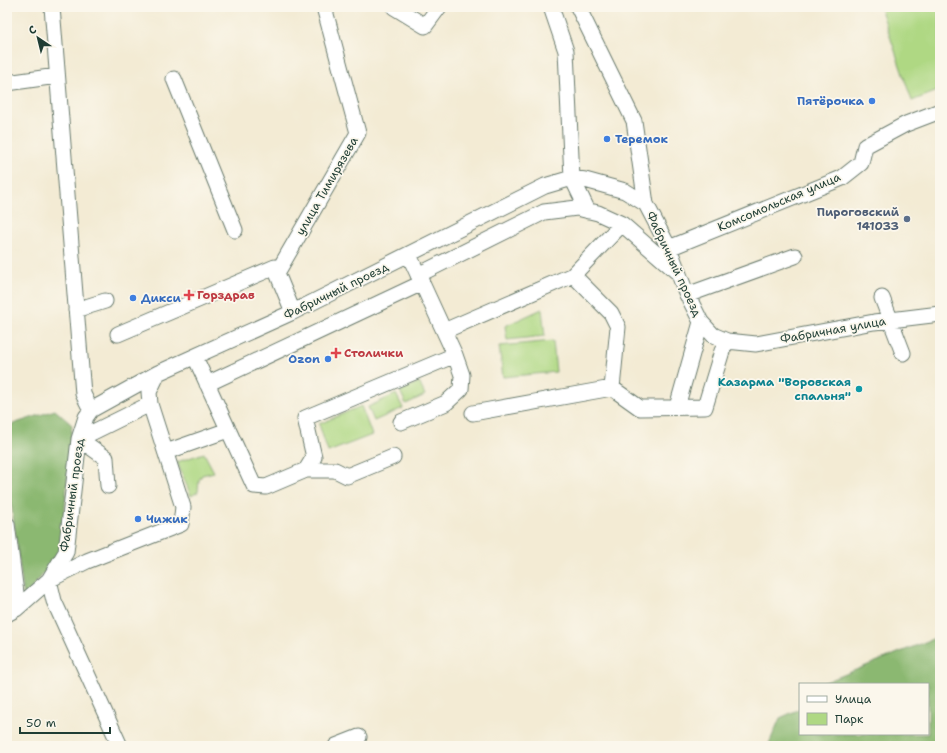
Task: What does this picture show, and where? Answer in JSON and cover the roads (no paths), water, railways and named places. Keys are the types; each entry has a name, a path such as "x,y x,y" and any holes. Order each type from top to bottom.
{"street":[{"path":"52,7 83,394 91,410"},
{"name":"улица Тимирязева","path":"293,312 277,273 358,133 324,7"},
{"path":"394,7 425,26 439,7"},
{"path":"551,7 566,51 572,178 588,211"},
{"path":"578,7 634,121 646,204"},
{"path":"7,83 57,76"},
{"path":"174,79 235,230"},
{"name":"Комсомольская улица","path":"669,248 842,178 860,163 865,146 906,124 940,111"},
{"name":"Фабричный проезд","path":"12,612 49,580 66,552 79,439 86,417 91,410 158,373 293,312 544,186 572,178 585,180 625,191 646,204 669,248 687,295 701,322 713,335 727,341"},
{"path":"207,384 420,279 544,212 577,208 598,213 622,224 679,274"},
{"path":"444,331 573,275 622,224"},
{"path":"401,422 446,403 461,389 462,375 455,355 409,255"},
{"path":"687,295 795,256"},
{"path":"118,334 275,267"},
{"path":"573,275 611,313 618,327 612,388"},
{"path":"882,298 903,353"},
{"path":"76,310 105,301"},
{"name":"Фабричная улица","path":"727,341 756,344 940,314"},
{"path":"677,407 701,322"},
{"path":"473,413 612,388 640,408 706,407 722,350 727,341"},
{"path":"306,470 314,458 305,418 455,355"},
{"path":"195,357 254,486 266,487 306,470 334,470 347,476 393,457"},
{"path":"120,746 54,601 49,580 87,561 180,524 183,506 150,404 150,392 158,373"},
{"path":"108,486 106,458 79,439 150,404"},
{"path":"166,452 228,430"},
{"path":"7,524 12,612"},
{"path":"336,746 359,737"}],"place":[{"name":"Пятёрочка","path":"872,101"},
{"name":"Теремок","path":"607,139"},
{"name":"Пироговский 141033","path":"907,219"},
{"name":"Горздрав","path":"189,295"},
{"name":"Дикси","path":"133,298"},
{"name":"Столички","path":"336,353"},
{"name":"Ozon","path":"328,359"},
{"name":"Казарма \"Воровская спальня\"","path":"859,389"},
{"name":"Чижик","path":"138,519"}]}
